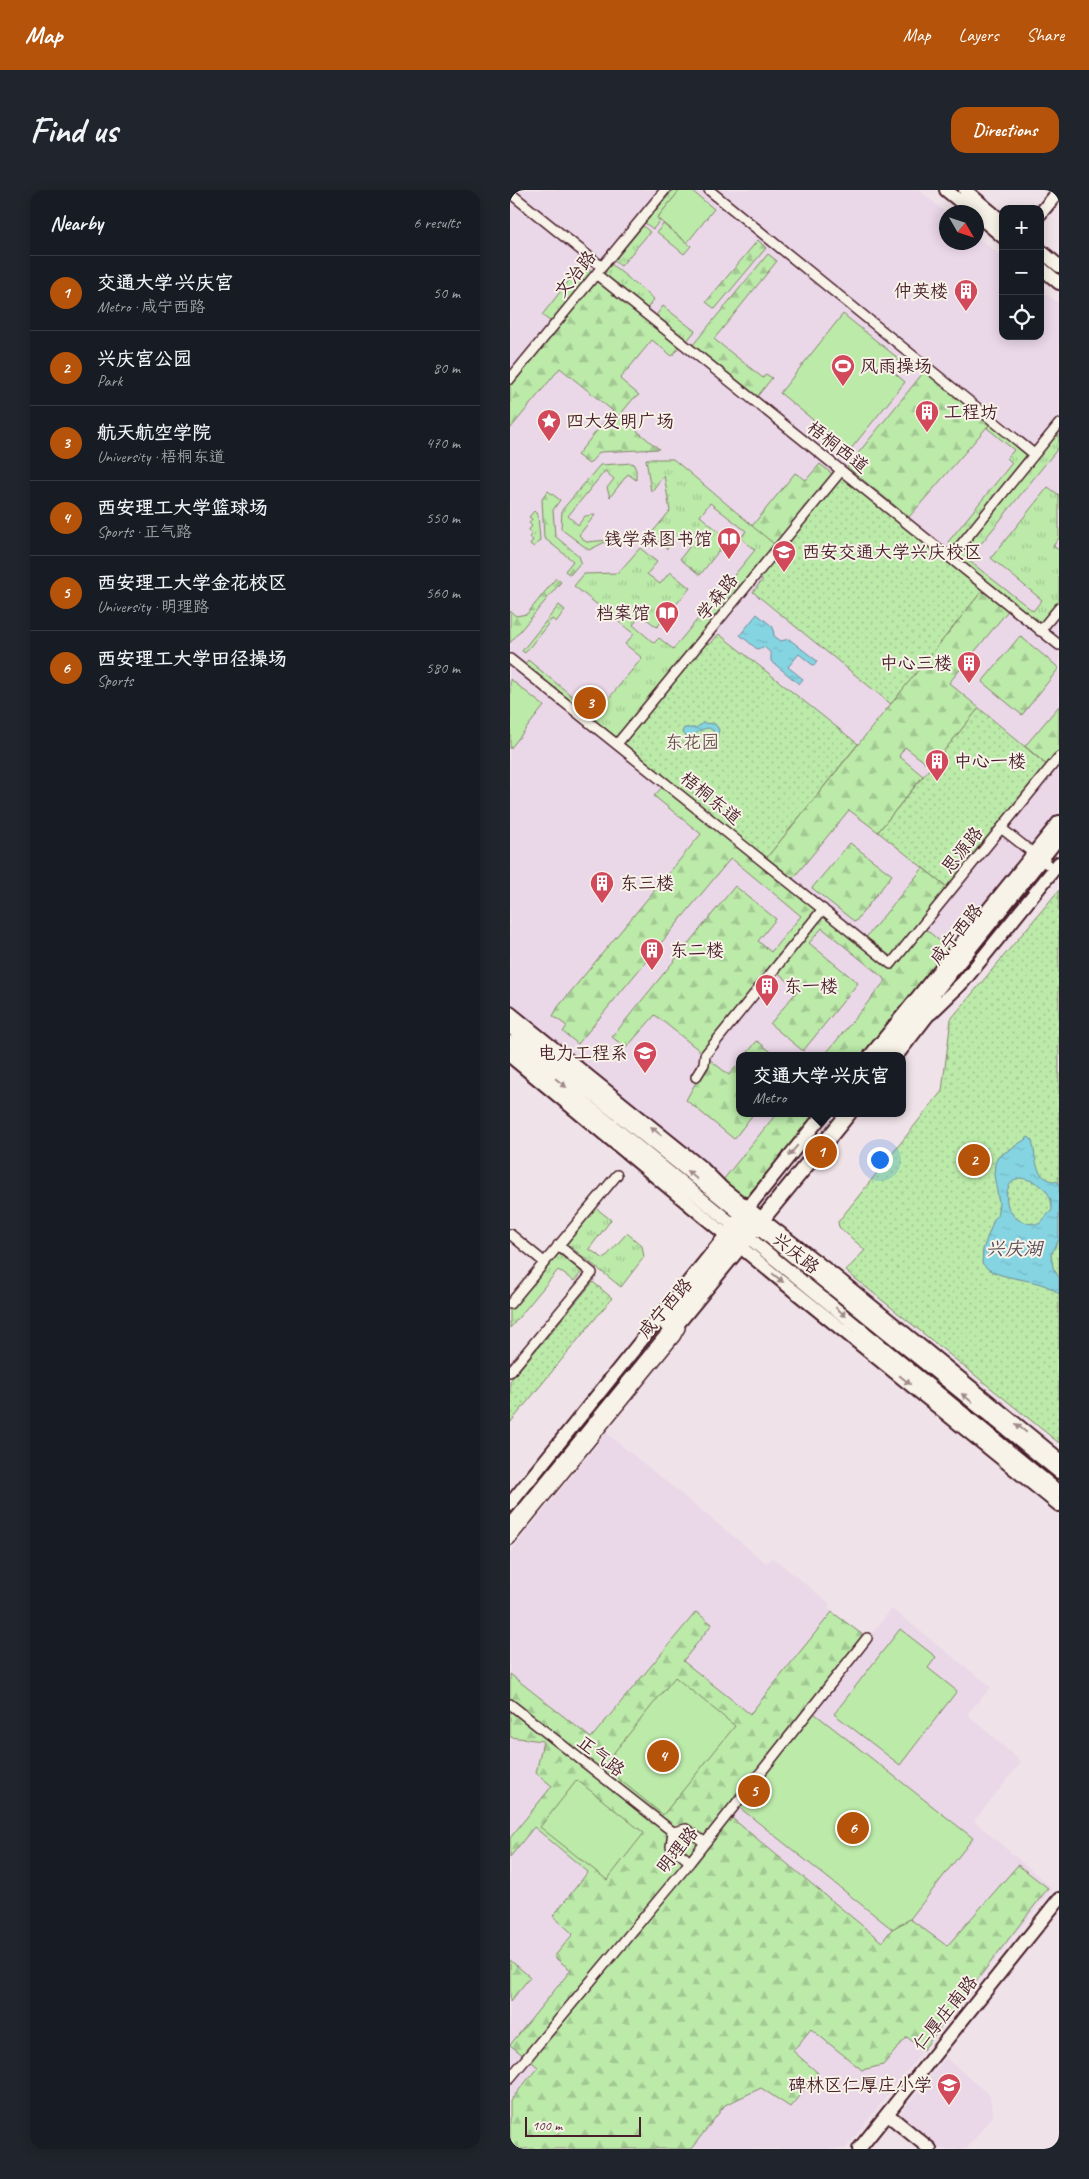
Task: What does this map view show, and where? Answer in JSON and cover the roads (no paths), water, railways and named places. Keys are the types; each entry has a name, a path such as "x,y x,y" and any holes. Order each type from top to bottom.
{"main road":[{"name":"咸宁西路","path":"899,1052 1045,859 1059,836"},
{"name":"咸宁西路","path":"886,1052 1045,859 1059,849"},
{"path":"920,995 951,971"},
{"name":"咸宁西路","path":"510,1517 834,1117"},
{"name":"咸宁西路","path":"510,1528 667,1334 686,1314 745,1227 845,1117"}],"street":[{"name":"文治路","path":"510,380 665,190"},
{"path":"709,190 1034,454"},
{"path":"946,190 964,205"},
{"path":"965,190 999,219"},
{"path":"1044,209 1059,191"},
{"name":"梧桐西道","path":"510,193 599,270 841,471 1059,645"},
{"path":"984,222 999,234"},
{"path":"1044,253 1059,266"},
{"path":"1044,271 1059,283"},
{"path":"951,557 1059,424"},
{"name":"学森路","path":"617,744 841,471"},
{"path":"1040,630 1059,608"},
{"name":"梧桐东道","path":"510,659 891,964"},
{"name":"思源路","path":"891,964 1059,756"},
{"path":"873,1052 920,995 1045,859 1059,822"},
{"path":"1001,828 1045,859"},
{"path":"696,1077 704,1064 704,1055 823,909"},
{"path":"510,1013 703,1170 745,1227 1059,1505"},
{"name":"兴庆路","path":"510,1027 1059,1492"},
{"name":"兴庆路","path":"510,1042 1059,1472"},
{"path":"510,1056 1059,1459"},
{"path":"510,1504 745,1227 821,1117"},
{"path":"510,1304 617,1175"},
{"path":"510,1234 544,1262"},
{"path":"510,1372 592,1273 558,1245"},
{"path":"510,1540 674,1338 686,1314"},
{"name":"明理路","path":"510,2078 690,1862 867,1638"},
{"name":"正气路","path":"510,1704 674,1832"},
{"path":"690,1862 671,1846 674,1832 686,1828 704,1842"},
{"name":"仁厚庄南路","path":"859,2149 1059,1898"},
{"path":"887,2114 930,2149"}],"water":[{"path":"757,614 773,627 774,636 781,641 789,639 817,661 814,666 799,654 788,667 803,679 799,684 771,661 771,653 764,647 757,649 740,635"},
{"path":"703,723 715,724 719,730 717,737 712,739 707,737 714,731 709,728 703,729 690,737 687,737 682,732 684,728 696,728"},
{"name":"兴庆湖","path":"1029,1137 1032,1140 1040,1173 1051,1180 1059,1182 1059,1239 1051,1255 1053,1267 1059,1278 1059,1294 1051,1288 1040,1284 997,1274 982,1263 983,1249 995,1217 997,1217 999,1203 994,1175 995,1163 998,1157","holes":["1020,1178 1038,1184 1050,1197 1052,1210 1039,1224 1019,1220 1013,1215 1008,1205 1008,1188 1015,1180"]}],"place":[{"name":"仲英楼","path":"966,312"},
{"name":"风雨操场","path":"843,387"},
{"name":"工程坊","path":"927,433"},
{"name":"四大发明广场","path":"549,442"},
{"name":"钱学森图书馆","path":"729,560"},
{"name":"西安交通大学兴庆校区","path":"784,573"},
{"name":"档案馆","path":"667,634"},
{"name":"中心三楼","path":"969,684"},
{"name":"航天航空学院","path":"590,703"},
{"name":"中心一楼","path":"937,782"},
{"name":"东三楼","path":"602,904"},
{"name":"东二楼","path":"652,971"},
{"name":"东一楼","path":"767,1007"},
{"name":"电力工程系","path":"645,1074"},
{"name":"交通大学·兴庆宫","path":"821,1152"},
{"name":"兴庆宫公园","path":"974,1160"},
{"name":"西安理工大学篮球场","path":"663,1756"},
{"name":"西安理工大学金花校区","path":"754,1791"},
{"name":"西安理工大学田径操场","path":"853,1828"},
{"name":"碑林区仁厚庄小学","path":"949,2106"}],"park label":[{"name":"东花园","path":"692,742"}]}
